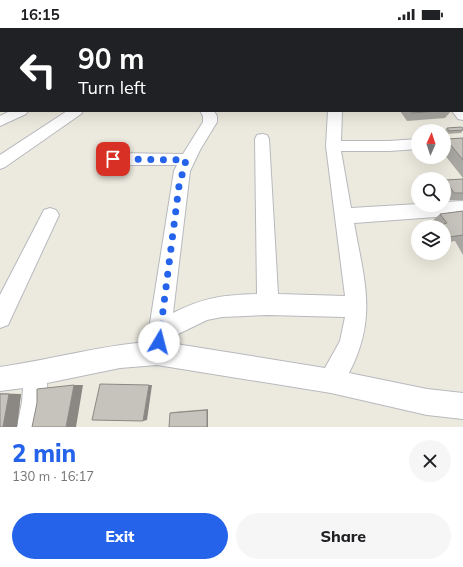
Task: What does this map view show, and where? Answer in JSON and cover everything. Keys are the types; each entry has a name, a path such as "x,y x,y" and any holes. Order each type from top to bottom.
{"street":[{"path":"0,116 19,112"},
{"path":"0,122 19,112"},
{"path":"0,164 75,112"},
{"path":"159,342 179,186 186,160 210,122 210,116 208,112"},
{"path":"331,381 348,351 357,319 333,146 335,112"},
{"path":"262,139 268,304"},
{"path":"333,146 411,144"},
{"path":"113,159 186,160"},
{"path":"343,216 463,208"},
{"path":"0,317 50,215"},
{"path":"0,379 35,374 120,356 159,342 191,315 207,309 222,306 268,304 356,307"},
{"path":"159,342 176,355 331,381 404,398 463,406"},
{"path":"30,427 36,402 35,374"}],"building":[{"path":"461,127 463,130 451,131 451,128"},
{"path":"463,138 463,160 451,145 451,139"},
{"path":"463,179 463,193 454,193 451,188 451,180"},
{"path":"463,211 463,235 451,237 451,220 445,220 440,214"},
{"path":"100,384 149,385 143,421 92,420"},
{"path":"74,385 66,427 32,427 37,403 37,389"},
{"path":"0,394 9,394 3,427 0,427"},
{"path":"207,410 207,427 169,427 170,413"}],"route":[{"path":"113,159 186,160 179,186 159,342"}]}
